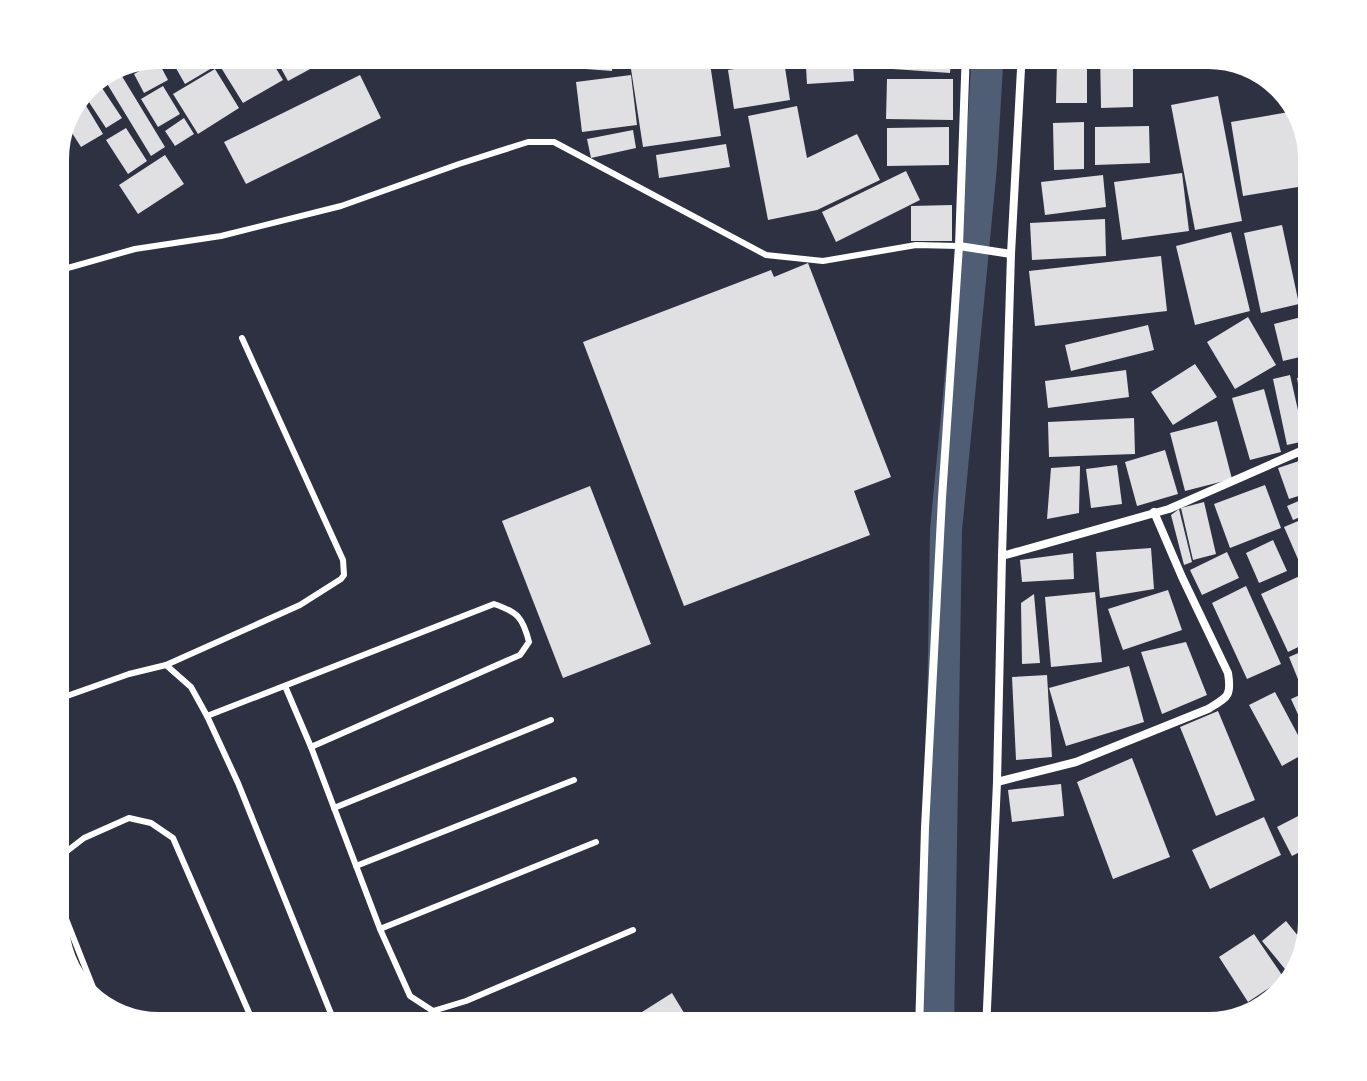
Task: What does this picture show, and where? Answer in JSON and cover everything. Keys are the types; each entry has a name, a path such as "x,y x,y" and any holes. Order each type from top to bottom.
{"street":[{"path":"919,1017 942,498 961,246 966,64"},
{"path":"987,1017 997,782 1007,254 1021,64"},
{"path":"961,246 1007,254"},
{"path":"1002,556 1169,509 1303,450"},
{"path":"997,782 1076,762 1208,709 1228,697 1231,690 1228,673 1154,512"}],"lane":[{"path":"64,269 135,249 221,236 341,206 528,142 554,142 766,255 823,261 916,245 961,246"},
{"path":"64,697 129,674 166,665 300,605 344,575 343,560 242,338"},
{"path":"207,716 494,604 512,610 524,623 529,642 520,655 311,747"},
{"path":"166,665 191,687 207,716 238,783 332,1017"},
{"path":"285,686 380,929 410,996 433,1011 466,1001 633,930"},
{"path":"334,808 551,720"},
{"path":"356,866 574,780"},
{"path":"64,853 84,838 129,818 151,823 173,838 251,1017"},
{"path":"380,929 596,842"},
{"path":"64,914 94,991"}],"building":[{"path":"160,64 168,80 144,93 134,74"},
{"path":"174,64 216,64 217,65 185,84"},
{"path":"273,64 283,80 243,103 220,66"},
{"path":"279,64 319,64 288,81"},
{"path":"572,64 613,64 612,71 572,68"},
{"path":"664,64 710,64 721,136 643,147 631,69"},
{"path":"784,64 790,100 734,109 728,70"},
{"path":"806,64 853,64 854,81 807,84"},
{"path":"864,64 951,64 950,73 864,67"},
{"path":"1057,64 1087,64 1087,103 1056,103"},
{"path":"1100,64 1133,64 1133,107 1101,108"},
{"path":"215,69 239,108 198,134 173,94"},
{"path":"120,73 165,147 151,156 106,82"},
{"path":"360,75 381,118 246,184 224,142"},
{"path":"631,75 637,125 582,132 576,82"},
{"path":"887,79 953,79 953,120 886,119"},
{"path":"100,85 122,118 106,128 86,98"},
{"path":"163,86 180,114 158,127 141,99"},
{"path":"1218,96 1242,221 1195,230 1171,105"},
{"path":"84,102 103,134 81,147 69,129"},
{"path":"797,106 807,158 857,134 880,180 817,210 768,220 748,116"},
{"path":"1290,112 1301,141 1303,186 1243,196 1231,122"},
{"path":"184,118 194,134 175,146 165,131"},
{"path":"1084,122 1084,169 1054,170 1053,123"},
{"path":"1149,126 1150,163 1095,165 1095,127"},
{"path":"949,127 949,165 887,166 887,128"},
{"path":"126,128 147,161 128,174 106,140"},
{"path":"633,130 636,148 591,158 587,139"},
{"path":"726,144 730,167 659,178 656,155"},
{"path":"165,155 184,184 138,214 119,185"},
{"path":"906,171 920,200 836,242 822,212"},
{"path":"1182,173 1189,231 1122,240 1114,182"},
{"path":"1103,175 1106,207 1045,215 1041,182"},
{"path":"1303,194 1303,214 1298,195"},
{"path":"952,205 952,241 911,241 911,206"},
{"path":"1105,219 1106,256 1032,260 1030,223"},
{"path":"1282,225 1299,304 1261,313 1244,233"},
{"path":"1231,232 1250,311 1195,325 1176,246"},
{"path":"1161,256 1167,311 1035,326 1029,271"},
{"path":"808,263 891,477 854,491 870,535 684,606 583,342 771,270 774,277"},
{"path":"1248,317 1276,365 1235,389 1207,342"},
{"path":"1303,317 1303,356 1283,361 1274,324"},
{"path":"1148,325 1154,350 1071,371 1065,345"},
{"path":"1195,364 1217,397 1173,425 1151,392"},
{"path":"1126,370 1129,397 1048,408 1045,381"},
{"path":"1290,375 1303,441 1287,445 1273,379"},
{"path":"1303,377 1303,413 1297,378"},
{"path":"1264,389 1281,452 1250,460 1232,398"},
{"path":"1134,418 1135,454 1049,457 1048,422"},
{"path":"1217,421 1232,479 1185,491 1170,433"},
{"path":"1165,450 1178,494 1137,506 1125,462"},
{"path":"1303,460 1303,494 1289,499 1278,468"},
{"path":"1117,465 1122,504 1091,508 1086,469"},
{"path":"1080,466 1079,513 1047,519 1051,468"},
{"path":"1265,485 1281,528 1230,548 1214,504"},
{"path":"590,486 651,644 563,678 502,521"},
{"path":"1303,499 1303,516 1293,520 1287,506"},
{"path":"1204,502 1216,554 1193,560 1181,508"},
{"path":"1179,509 1192,562 1184,565 1171,515"},
{"path":"1303,519 1303,565 1301,566 1284,527"},
{"path":"1273,540 1287,571 1259,583 1246,553"},
{"path":"1151,548 1154,589 1100,598 1096,552"},
{"path":"1227,552 1239,578 1202,595 1190,570"},
{"path":"1073,553 1074,579 1022,582 1020,560"},
{"path":"1303,574 1303,645 1288,652 1261,594"},
{"path":"1246,586 1281,664 1247,679 1212,603"},
{"path":"1168,590 1182,630 1123,650 1108,609"},
{"path":"1095,592 1102,662 1051,667 1045,597"},
{"path":"1034,594 1040,663 1022,664 1021,603"},
{"path":"1186,642 1207,695 1162,714 1141,652"},
{"path":"1303,651 1303,683 1300,684 1289,657"},
{"path":"1129,666 1144,722 1066,746 1049,688"},
{"path":"1047,675 1052,757 1016,760 1012,677"},
{"path":"1275,692 1303,744 1303,754 1282,766 1249,705"},
{"path":"1303,694 1303,725 1291,699"},
{"path":"1218,711 1255,800 1216,816 1180,727"},
{"path":"1132,758 1170,857 1113,879 1077,782"},
{"path":"1061,784 1064,816 1012,822 1008,790"},
{"path":"1303,814 1303,850 1292,856 1277,827"},
{"path":"1264,817 1281,855 1210,889 1192,850"},
{"path":"1286,921 1301,940 1288,972 1262,941"},
{"path":"1254,934 1284,978 1248,1002 1219,957"},
{"path":"672,993 687,1017 634,1017"}],"waterway":[{"path":"938,1017 946,530 981,166 987,64"}]}
